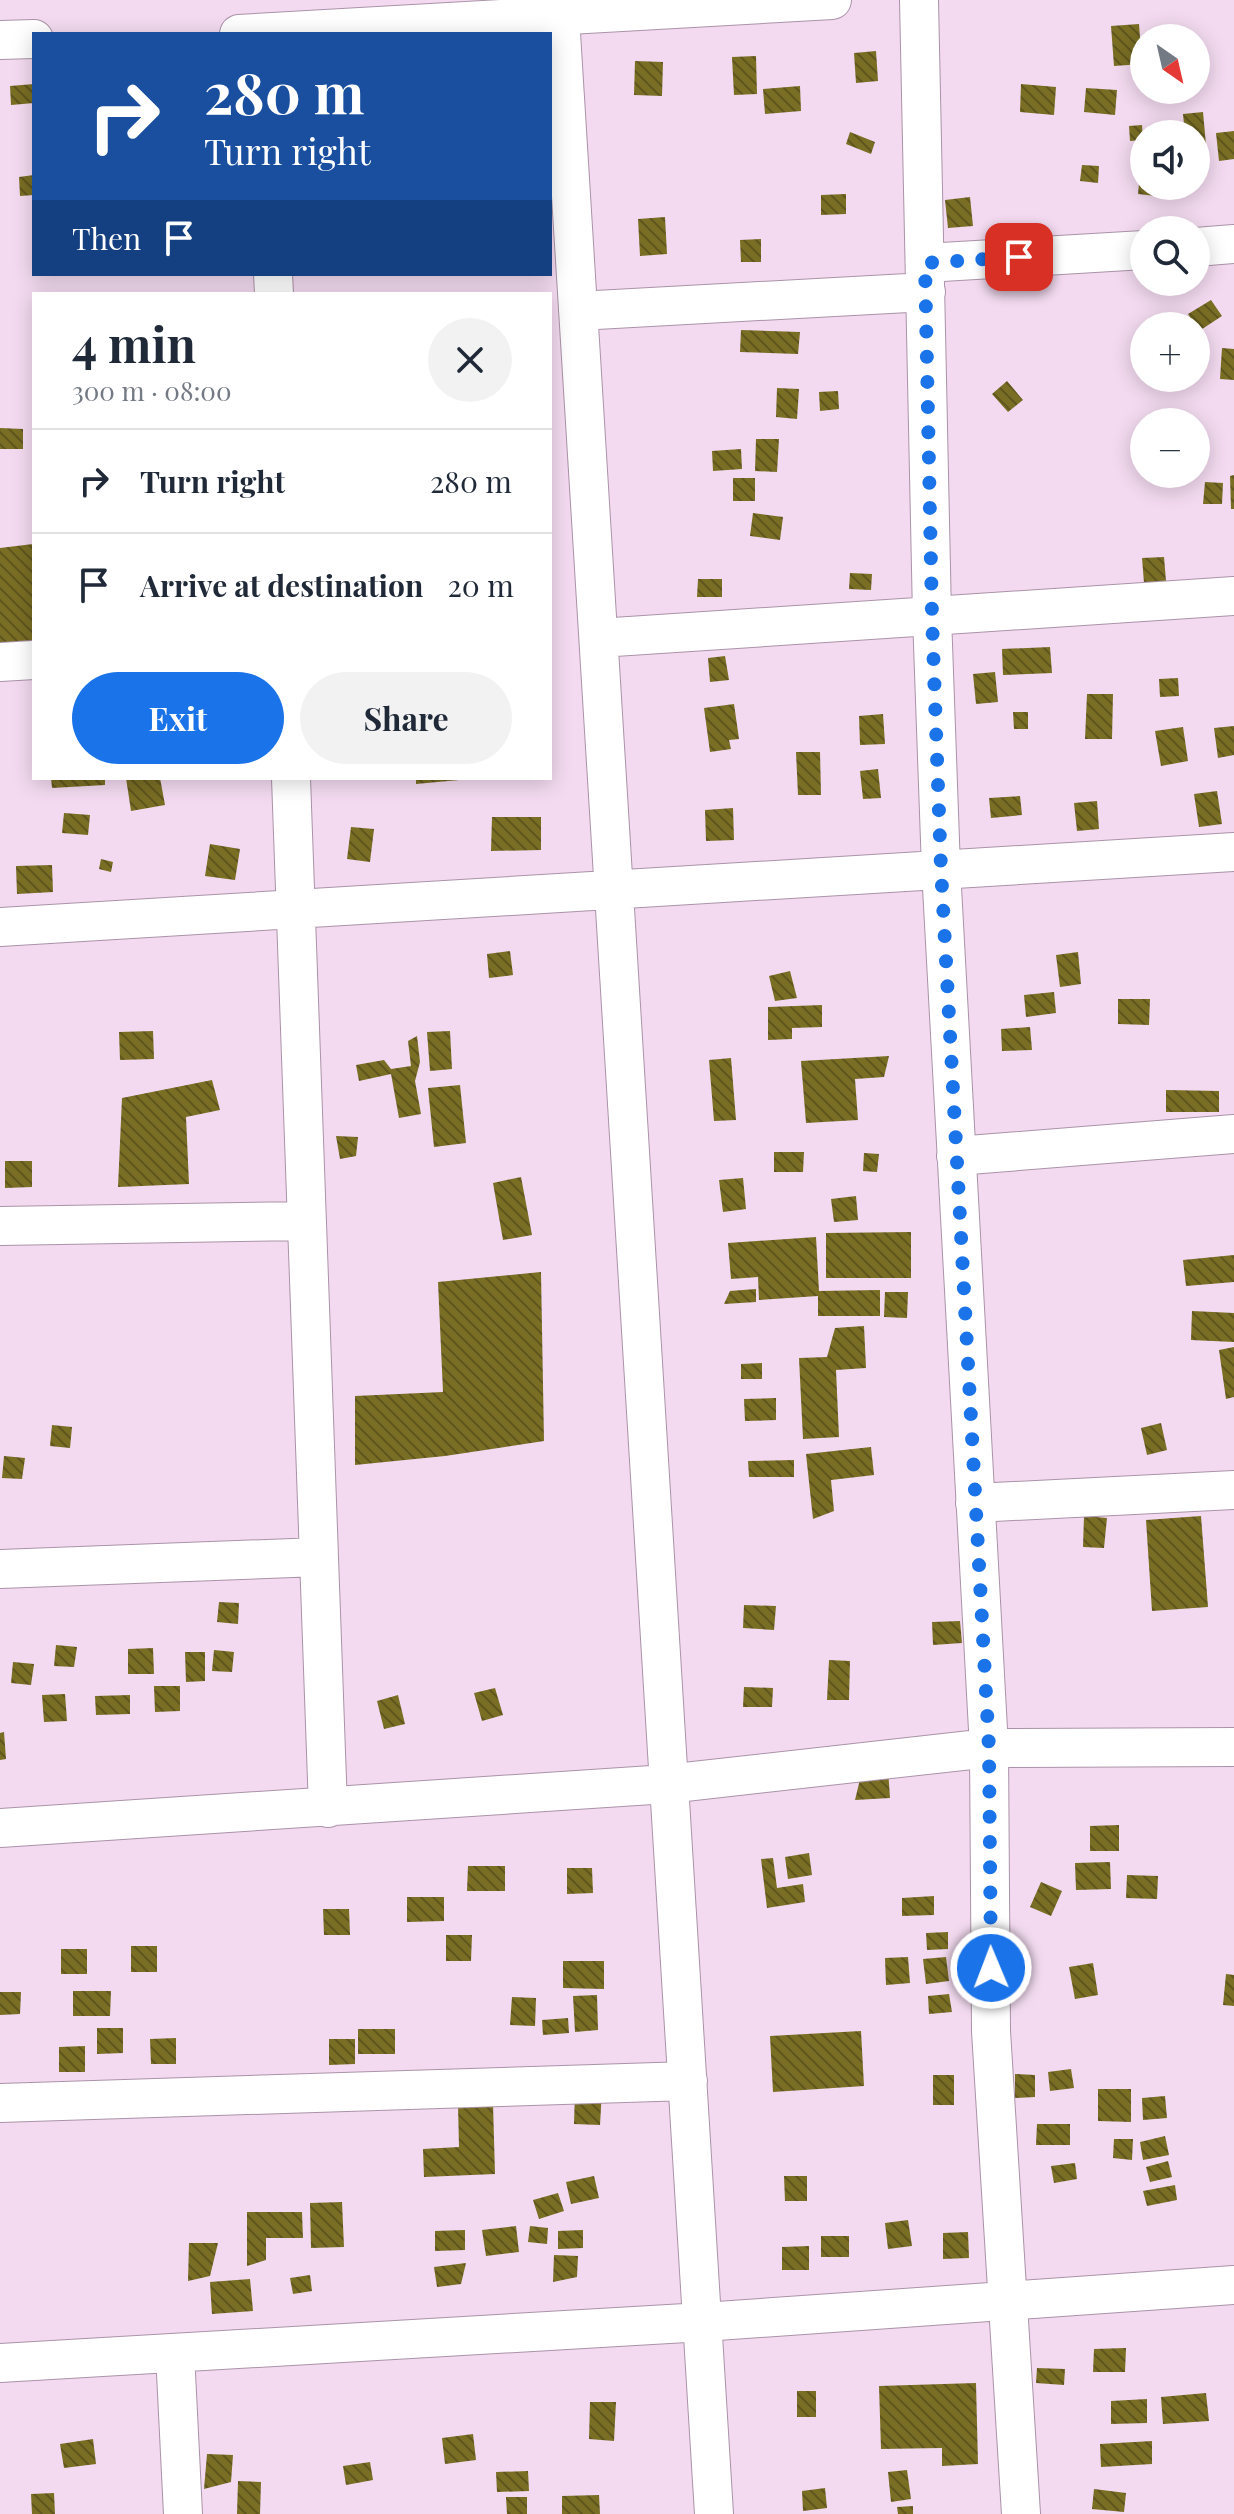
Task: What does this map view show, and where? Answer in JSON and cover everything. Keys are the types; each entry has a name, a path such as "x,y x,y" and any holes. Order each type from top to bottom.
{"street":[{"path":"300,32 832,0"},
{"path":"919,0 932,616 941,869 989,1748 991,2031 1021,2514"},
{"path":"560,17 714,2514"},
{"path":"0,40 32,39"},
{"path":"1210,246 1234,244"},
{"path":"578,311 925,277 1130,252"},
{"path":"599,638 1234,596"},
{"path":"0,662 32,660"},
{"path":"291,780 328,1808"},
{"path":"0,927 1234,852"},
{"path":"956,1156 1234,1134"},
{"path":"0,1226 307,1221"},
{"path":"975,1503 1234,1490"},
{"path":"0,1569 319,1557"},
{"path":"0,1828 667,1784 989,1748 1234,1747"},
{"path":"0,2103 688,2081"},
{"path":"0,2363 703,2322 1234,2285"},
{"path":"175,2353 183,2514"}],"building":[{"path":"1130,25 1130,65 1114,66 1111,26"},
{"path":"876,51 878,81 856,83 854,53"},
{"path":"756,56 757,94 734,95 732,57"},
{"path":"635,61 663,62 662,96 634,95"},
{"path":"32,84 32,103 11,105 10,86"},
{"path":"1021,84 1056,87 1054,115 1020,112"},
{"path":"800,86 801,111 765,114 763,89"},
{"path":"1086,88 1117,90 1115,115 1084,112"},
{"path":"1203,112 1204,120 1184,120 1183,114"},
{"path":"1234,131 1234,159 1219,161 1216,133"},
{"path":"850,132 875,142 871,154 846,144"},
{"path":"1082,165 1099,166 1098,183 1080,181"},
{"path":"32,175 32,195 20,196 19,177"},
{"path":"846,194 846,214 821,215 821,195"},
{"path":"970,197 973,226 948,228 945,200"},
{"path":"665,217 667,254 640,256 638,219"},
{"path":"761,239 761,262 741,262 740,240"},
{"path":"1211,300 1222,316 1210,324 1210,312 1191,312"},
{"path":"741,330 800,332 798,354 740,352"},
{"path":"1222,348 1234,349 1234,380 1220,379"},
{"path":"1007,381 1023,400 1008,412 992,394"},
{"path":"777,388 799,389 797,419 776,417"},
{"path":"838,391 839,409 820,411 819,392"},
{"path":"0,428 23,429 23,449 0,449"},
{"path":"756,439 779,439 777,472 755,471"},
{"path":"741,449 742,469 713,471 712,451"},
{"path":"1234,475 1234,509 1231,509 1230,476"},
{"path":"733,478 755,478 755,501 733,501"},
{"path":"1210,482 1223,483 1222,504 1203,504 1204,488 1210,488"},
{"path":"753,513 783,517 780,540 750,536"},
{"path":"32,544 32,647 0,646 0,548"},
{"path":"1164,557 1166,581 1144,583 1142,558"},
{"path":"850,573 872,574 871,590 849,589"},
{"path":"698,579 722,579 722,597 697,597"},
{"path":"1050,647 1052,673 1003,675 1002,649"},
{"path":"725,656 729,680 710,682 708,658"},
{"path":"995,672 998,702 976,704 973,674"},
{"path":"1178,678 1179,696 1160,697 1159,679"},
{"path":"1087,694 1113,694 1112,739 1085,739"},
{"path":"734,704 739,739 729,740 731,749 710,752 704,708"},
{"path":"1013,712 1028,712 1028,729 1014,729"},
{"path":"883,714 885,744 860,745 859,716"},
{"path":"1234,726 1234,755 1218,758 1214,728"},
{"path":"1183,727 1188,761 1161,766 1155,731"},
{"path":"796,752 820,752 821,795 798,795"},
{"path":"878,769 881,798 863,799 860,771"},
{"path":"51,780 105,780 105,785 52,788"},
{"path":"126,780 160,780 165,805 131,811"},
{"path":"416,780 459,780 416,784"},
{"path":"1217,791 1222,824 1199,827 1194,794"},
{"path":"1020,796 1022,815 991,818 989,798"},
{"path":"1097,801 1099,829 1077,831 1074,803"},
{"path":"733,808 734,840 706,841 705,810"},
{"path":"64,813 90,815 88,835 62,833"},
{"path":"492,817 541,817 541,850 491,851"},
{"path":"351,827 374,829 370,862 347,859"},
{"path":"210,844 240,849 235,880 205,876"},
{"path":"101,859 113,862 111,872 99,869"},
{"path":"52,865 53,892 17,894 16,866"},
{"path":"510,951 513,975 489,978 487,954"},
{"path":"1078,952 1081,984 1060,987 1056,955"},
{"path":"790,971 797,998 775,1001 769,976"},
{"path":"1054,992 1056,1013 1026,1017 1024,995"},
{"path":"1118,999 1150,999 1149,1025 1118,1024"},
{"path":"822,1005 822,1027 792,1028 792,1039 768,1040 768,1007"},
{"path":"1030,1027 1032,1050 1002,1051 1001,1029"},
{"path":"153,1031 154,1059 120,1060 119,1032"},
{"path":"450,1031 452,1069 430,1071 427,1032"},
{"path":"417,1036 420,1062 415,1081 421,1114 399,1118 391,1074 359,1081 356,1065 384,1060 391,1069 411,1066 408,1041"},
{"path":"889,1056 884,1077 855,1079 858,1120 806,1123 801,1061"},
{"path":"731,1058 736,1120 714,1121 709,1060"},
{"path":"212,1080 220,1110 186,1117 189,1184 118,1187 122,1098"},
{"path":"460,1085 466,1143 434,1147 428,1088"},
{"path":"1166,1090 1219,1091 1219,1112 1166,1112"},
{"path":"336,1136 358,1137 356,1156 340,1159"},
{"path":"774,1152 804,1152 803,1172 774,1172"},
{"path":"864,1153 879,1154 877,1172 863,1171"},
{"path":"5,1161 32,1161 32,1187 5,1188"},
{"path":"521,1177 532,1235 503,1240 493,1183"},
{"path":"743,1178 746,1209 723,1212 719,1180"},
{"path":"856,1196 858,1220 834,1222 831,1199"},
{"path":"911,1232 911,1278 826,1278 826,1233"},
{"path":"816,1237 819,1291 880,1290 880,1316 818,1316 818,1296 759,1300 758,1277 731,1279 728,1243"},
{"path":"1234,1255 1234,1282 1186,1286 1183,1260"},
{"path":"541,1272 544,1441 445,1456 355,1465 355,1396 443,1392 438,1282"},
{"path":"756,1289 756,1302 724,1304 730,1291"},
{"path":"885,1292 908,1292 907,1318 884,1317"},
{"path":"1192,1311 1234,1313 1234,1342 1191,1340"},
{"path":"864,1326 866,1368 836,1370 839,1437 803,1439 799,1358 827,1357 835,1328"},
{"path":"1234,1347 1234,1397 1226,1399 1219,1350"},
{"path":"762,1363 762,1379 741,1379 741,1364"},
{"path":"776,1398 776,1420 745,1421 744,1399"},
{"path":"1161,1423 1167,1450 1147,1455 1141,1428"},
{"path":"52,1425 72,1427 70,1448 50,1446"},
{"path":"871,1447 874,1475 831,1480 834,1511 813,1519 806,1454"},
{"path":"4,1456 25,1458 22,1479 2,1478"},
{"path":"794,1460 794,1477 749,1477 748,1461"},
{"path":"1084,1516 1107,1518 1104,1548 1083,1547"},
{"path":"1201,1516 1208,1607 1152,1611 1146,1520"},
{"path":"219,1602 239,1603 238,1624 217,1622"},
{"path":"744,1605 776,1606 774,1630 743,1628"},
{"path":"960,1621 962,1643 933,1645 932,1622"},
{"path":"56,1645 77,1647 74,1667 54,1666"},
{"path":"153,1648 154,1674 128,1674 128,1649"},
{"path":"214,1650 234,1652 232,1672 212,1671"},
{"path":"185,1652 205,1652 205,1681 186,1682"},
{"path":"829,1660 850,1661 849,1700 827,1700"},
{"path":"13,1662 34,1664 31,1685 11,1683"},
{"path":"154,1686 180,1686 180,1711 155,1712"},
{"path":"744,1687 773,1688 772,1707 743,1707"},
{"path":"495,1688 503,1715 482,1721 474,1693"},
{"path":"65,1694 67,1721 44,1722 42,1695"},
{"path":"130,1695 130,1714 96,1715 95,1696"},
{"path":"398,1695 405,1724 384,1729 377,1701"},
{"path":"4,1732 6,1759 0,1760 0,1733"},
{"path":"888,1769 890,1798 855,1800 862,1771"},
{"path":"1119,1825 1119,1851 1090,1851 1090,1826"},
{"path":"809,1853 812,1875 788,1879 785,1857"},
{"path":"773,1858 777,1888 803,1884 805,1902 767,1908 761,1859"},
{"path":"1110,1862 1111,1889 1076,1890 1075,1863"},
{"path":"468,1866 505,1866 505,1891 467,1891"},
{"path":"567,1868 592,1868 593,1893 567,1894"},
{"path":"1127,1875 1158,1876 1157,1899 1126,1898"},
{"path":"1041,1882 1062,1891 1051,1916 1030,1907"},
{"path":"934,1896 934,1915 902,1916 902,1898"},
{"path":"407,1897 444,1897 444,1921 407,1922"},
{"path":"323,1909 349,1909 350,1935 324,1935"},
{"path":"948,1932 948,1949 927,1950 926,1933"},
{"path":"446,1935 472,1935 471,1961 446,1961"},
{"path":"131,1946 157,1946 157,1972 131,1972"},
{"path":"61,1949 87,1949 87,1974 61,1974"},
{"path":"908,1957 910,1983 886,1985 885,1958"},
{"path":"946,1957 949,1981 926,1984 923,1959"},
{"path":"563,1961 604,1961 604,1989 563,1988"},
{"path":"1093,1963 1098,1995 1075,1999 1069,1967"},
{"path":"1226,1974 1234,1975 1234,2006 1223,2005"},
{"path":"73,1991 111,1991 110,2016 73,2016"},
{"path":"0,1992 21,1992 20,2014 0,2015"},
{"path":"949,1994 952,2012 929,2014 928,1996"},
{"path":"597,1995 598,2030 575,2032 573,1996"},
{"path":"512,1997 536,1998 535,2026 510,2025"},
{"path":"568,2018 569,2033 543,2035 542,2020"},
{"path":"97,2028 123,2028 123,2053 97,2054"},
{"path":"358,2029 395,2029 395,2054 358,2054"},
{"path":"861,2031 864,2086 773,2092 770,2036"},
{"path":"176,2038 176,2064 151,2064 150,2039"},
{"path":"329,2039 355,2039 355,2064 329,2065"},
{"path":"85,2046 85,2072 59,2072 59,2047"},
{"path":"1071,2069 1074,2088 1050,2091 1048,2072"},
{"path":"1015,2074 1035,2075 1035,2097 1015,2098"},
{"path":"933,2075 954,2075 954,2105 933,2105"},
{"path":"1098,2089 1131,2089 1131,2122 1098,2121"},
{"path":"575,2090 602,2090 600,2125 574,2124"},
{"path":"1165,2096 1167,2118 1143,2120 1142,2098"},
{"path":"493,2104 495,2174 424,2177 423,2149 459,2147 458,2105"},
{"path":"1037,2124 1070,2124 1070,2145 1036,2145"},
{"path":"1165,2136 1169,2155 1143,2160 1140,2142"},
{"path":"1114,2139 1133,2139 1132,2160 1113,2158"},
{"path":"1168,2161 1172,2177 1150,2182 1146,2167"},
{"path":"1075,2163 1077,2179 1054,2183 1051,2166"},
{"path":"594,2176 599,2198 571,2204 566,2182"},
{"path":"784,2176 807,2176 807,2201 785,2201"},
{"path":"1175,2185 1177,2200 1147,2206 1143,2191"},
{"path":"558,2193 564,2211 539,2219 533,2200"},
{"path":"342,2202 344,2247 311,2248 310,2203"},
{"path":"247,2212 302,2212 303,2238 266,2238 266,2260 247,2266"},
{"path":"908,2220 912,2246 888,2249 885,2223"},
{"path":"516,2226 519,2252 486,2256 482,2230"},
{"path":"530,2226 548,2228 547,2244 528,2242"},
{"path":"465,2230 465,2250 435,2251 435,2231"},
{"path":"583,2230 583,2248 558,2249 558,2231"},
{"path":"968,2232 969,2258 943,2259 943,2233"},
{"path":"821,2236 849,2236 849,2257 821,2257"},
{"path":"189,2243 218,2243 210,2276 188,2281"},
{"path":"809,2246 809,2270 782,2270 782,2247"},
{"path":"554,2255 578,2256 577,2277 553,2282"},
{"path":"466,2263 461,2284 437,2287 434,2267"},
{"path":"310,2275 312,2291 293,2294 290,2278"},
{"path":"250,2279 253,2311 212,2314 210,2282"},
{"path":"1126,2348 1125,2372 1093,2372 1094,2349"},
{"path":"1037,2368 1065,2369 1064,2385 1036,2383"},
{"path":"976,2383 978,2464 942,2466 942,2448 881,2449 879,2386"},
{"path":"797,2391 816,2391 816,2417 797,2417"},
{"path":"1206,2393 1209,2421 1163,2424 1161,2397"},
{"path":"1147,2399 1147,2423 1111,2424 1111,2401"},
{"path":"590,2402 616,2402 614,2441 589,2439"},
{"path":"473,2434 476,2460 445,2464 442,2438"},
{"path":"93,2439 96,2464 64,2468 60,2444"},
{"path":"1152,2441 1152,2464 1101,2467 1100,2444"},
{"path":"207,2454 233,2455 231,2482 204,2489"},
{"path":"370,2462 373,2480 346,2485 343,2466"},
{"path":"907,2470 911,2499 891,2502 888,2472"},
{"path":"528,2471 529,2491 497,2492 496,2472"},
{"path":"238,2481 261,2482 260,2514 237,2514"},
{"path":"825,2488 827,2508 803,2511 802,2491"},
{"path":"1094,2489 1126,2493 1124,2512 1092,2509"},
{"path":"54,2493 55,2514 32,2514 31,2494"},
{"path":"599,2495 600,2514 562,2514 562,2496"},
{"path":"506,2497 527,2497 527,2514 507,2514"},
{"path":"913,2506 913,2514 898,2514 897,2507"}],"route":[{"path":"991,1968 989,1748 941,869 925,263 1019,257"}]}
